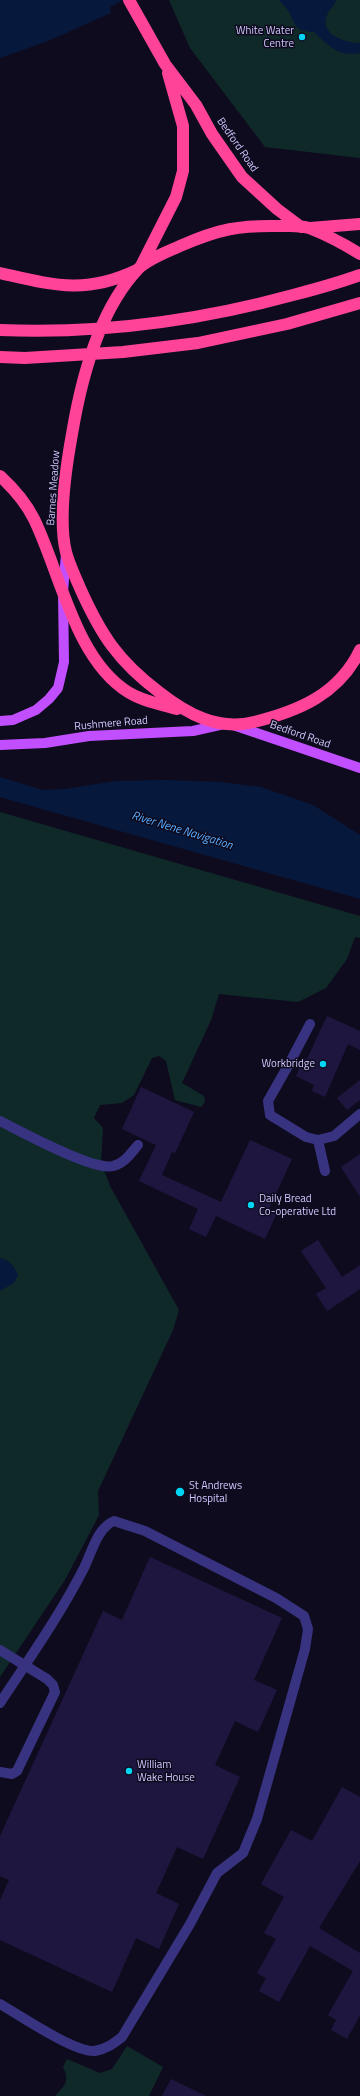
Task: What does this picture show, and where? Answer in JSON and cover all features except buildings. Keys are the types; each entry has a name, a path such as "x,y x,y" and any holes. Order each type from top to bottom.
{"highway":[{"name":"Bedford Road","path":"129,0 165,64 196,105 212,134 242,177 277,209 305,228"},
{"name":"Bedford Road","path":"139,268 176,197 183,171 183,126 165,64"},
{"path":"0,273 56,286 85,286 120,278 194,240 233,228 247,225 305,228 360,224"},
{"path":"305,228 360,254"},
{"name":"Barnes Meadow","path":"139,268 105,319 92,351 75,414 66,465 64,524 66,552 85,599 98,625 114,650 126,665 182,710 228,725 247,724 300,708 322,696 342,676 360,650"},
{"path":"0,330 25,331 107,328 222,313 360,275"},
{"path":"0,357 25,358 123,352 198,343 287,324 360,302"},
{"path":"0,476 13,489 33,517 82,637 110,677 128,692 149,702 182,710"}],"main road":[{"path":"0,721 14,720 36,710 49,699 58,688 64,662 63,592 66,552"},
{"name":"Rushmere Road","path":"0,745 45,744 89,736 193,731 228,725"},
{"name":"Bedford Road","path":"228,725 360,768"}],"lane":[{"path":"310,1024 268,1101 268,1112 273,1119 306,1137 318,1140 334,1136 360,1114"},
{"path":"0,1122 91,1164 112,1167 120,1164 138,1145"},
{"path":"318,1140 325,1170"},
{"path":"0,1703 83,1569 98,1536 107,1524 114,1521 144,1531 276,1598 304,1616 308,1629 305,1649 257,1819 243,1853 217,1873 190,1924 122,2037 107,2048 93,2051 75,2047 0,2004"},
{"path":"0,1650 25,1664 53,1685 55,1692 17,1771 12,1774 0,1772"}],"green space":[{"path":"169,0 360,0 360,158 265,147 190,48"},
{"path":"0,812 360,916 360,938 355,937 347,959 326,988 298,1002 219,994 211,1020 182,1083 204,1096 205,1102 201,1107 175,1100 166,1061 159,1056 152,1058 134,1095 122,1103 100,1105 94,1118 103,1128 101,1162 110,1186 179,1310 173,1330 98,1491 99,1515 65,1580 0,1677"},
{"path":"127,2046 163,2067 149,2096 55,2096 66,2080 63,2067 67,2059 100,2073 112,2069"}],"water":[{"path":"0,0 123,0 110,7 111,13 48,41 0,58"},
{"path":"279,0 336,0 335,4 328,13 326,27 329,32 340,39 360,43 360,53 346,54 340,52 329,46 314,32 303,31 297,27 288,10"},
{"name":"River Nene Navigation","path":"0,777 43,790 65,789 116,781 164,780 220,782 261,787 313,805 360,835 360,899 0,797"},
{"path":"0,1258 11,1264 18,1275 14,1283 0,1291"}],"place":[{"name":"White Water Centre","path":"302,37"},
{"name":"Workbridge","path":"323,1064"},
{"name":"Daily Bread Co-operative Ltd","path":"251,1205"},
{"name":"St Andrews Hospital","path":"180,1492"},
{"name":"William Wake House","path":"129,1771"}]}
